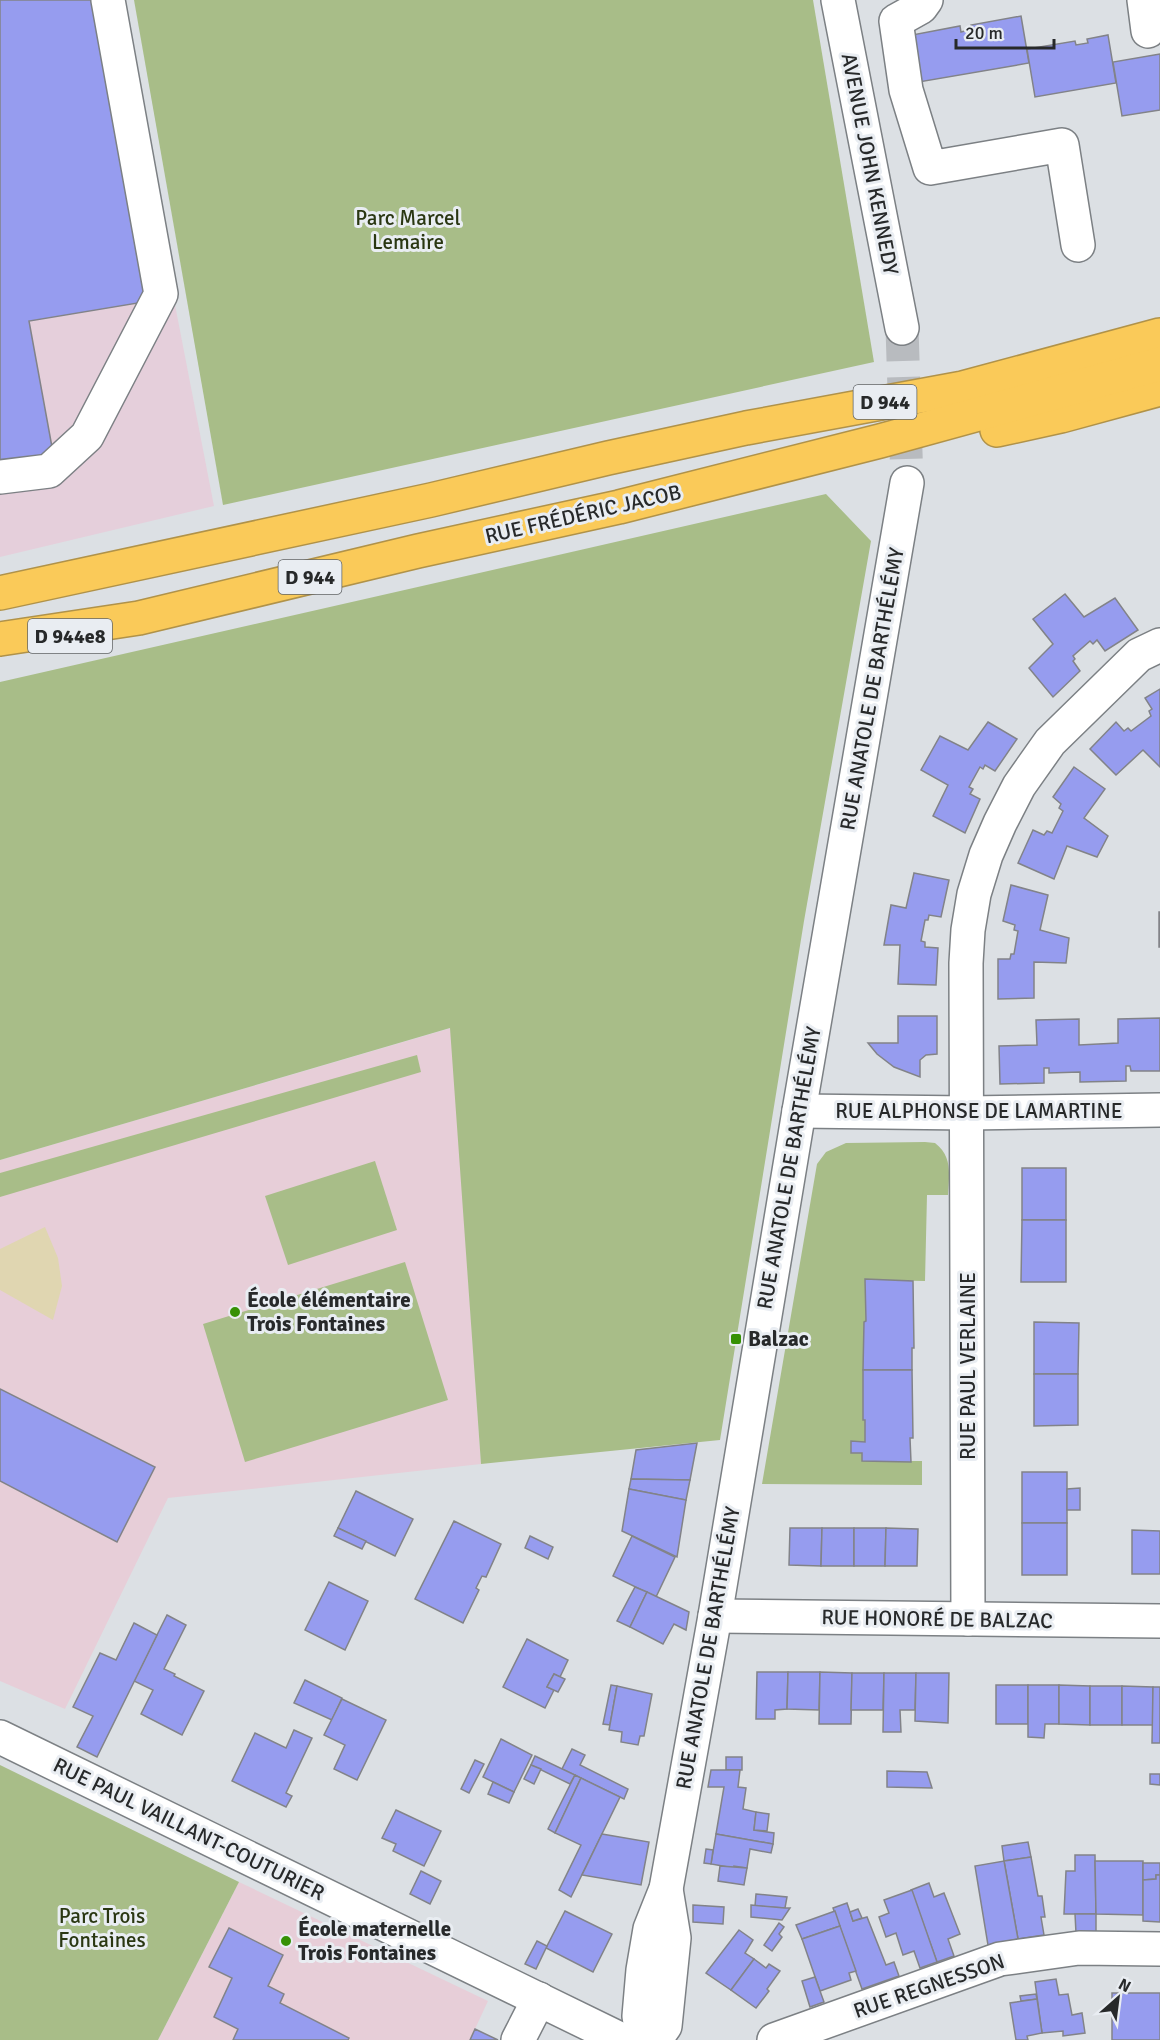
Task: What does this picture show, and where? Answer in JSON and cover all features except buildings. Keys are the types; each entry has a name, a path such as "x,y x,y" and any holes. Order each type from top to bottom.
{"highway":[{"path":"746,428 799,406 1160,318"},
{"name":"D 944","path":"0,593 430,500 746,428 963,388 1160,335"},
{"name":"RUE FRÉDÉRIC JACOB","path":"0,639 140,618 619,507 880,441 1160,364"},
{"path":"619,507 698,498 1060,416 1160,389"},
{"name":"D 944e8","path":"0,653 140,618"}],"street":[{"path":"0,477 49,471 87,436 161,294 108,0"},
{"name":"AVENUE JOHN KENNEDY","path":"838,0 902,328"},
{"path":"926,0 921,7 896,21 906,90 930,168 1062,145 1078,245"},
{"name":"RUE ANATOLE DE BARTHÉLÉMY","path":"644,2040 639,2016 643,1970 650,1929 666,1889 715,1616 907,483"},
{"name":"RUE PAUL VERLAINE","path":"968,1619 968,930 974,894 986,855 1000,823 1019,786 1050,742 1139,655 1160,645"},
{"name":"RUE ALPHONSE DE LAMARTINE","path":"799,1111 968,1113 1160,1110"},
{"name":"RUE HONORÉ DE BALZAC","path":"715,1616 1160,1622"},
{"name":"RUE PAUL VAILLANT-COUTURIER","path":"0,1737 622,2040"},
{"name":"RUE ANATOLE DE BARTHÉLÉMY","path":"655,2040 665,2026 674,1938 666,1889"},
{"name":"RUE REGNESSON","path":"774,2040 1000,1959 1079,1948 1160,1949"},
{"path":"518,2040 539,2000"}],"shaded area":[{"path":"0,0 116,0 214,506 0,557"},
{"name":"École élémentaire Trois Fontaines","path":"451,1028 481,1464 168,1498 65,1709 0,1681 0,1160"},
{"name":"École maternelle Trois Fontaines","path":"239,1882 488,2001 475,2029 498,2040 158,2040"}],"green space":[{"name":"Parc Marcel Lemaire","path":"134,0 813,0 874,362 223,505"},
{"path":"826,494 871,541 804,921 720,1440 481,1464 450,1028 0,1160 0,682"},
{"path":"417,1055 421,1072 0,1197 0,1173"},
{"path":"846,1143 935,1143 945,1154 949,1167 948,1195 927,1195 925,1281 865,1280 863,1420 865,1420 865,1442 852,1441 862,1453 862,1461 922,1461 922,1485 762,1484 817,1164 826,1152"},
{"path":"375,1161 397,1230 288,1265 265,1196"},
{"path":"405,1262 448,1400 245,1462 203,1324"},
{"name":"Parc Trois Fontaines","path":"0,1765 239,1882 158,2040 0,2040"}],"sand":[{"path":"45,1227 58,1258 62,1286 53,1320 0,1290 0,1249"}],"tunnel":[{"path":"902,328 907,483"}],"place":[{"name":"École élémentaire Trois Fontaines","path":"235,1312"},
{"name":"Balzac","path":"736,1339"},
{"name":"École maternelle Trois Fontaines","path":"286,1941"}]}
